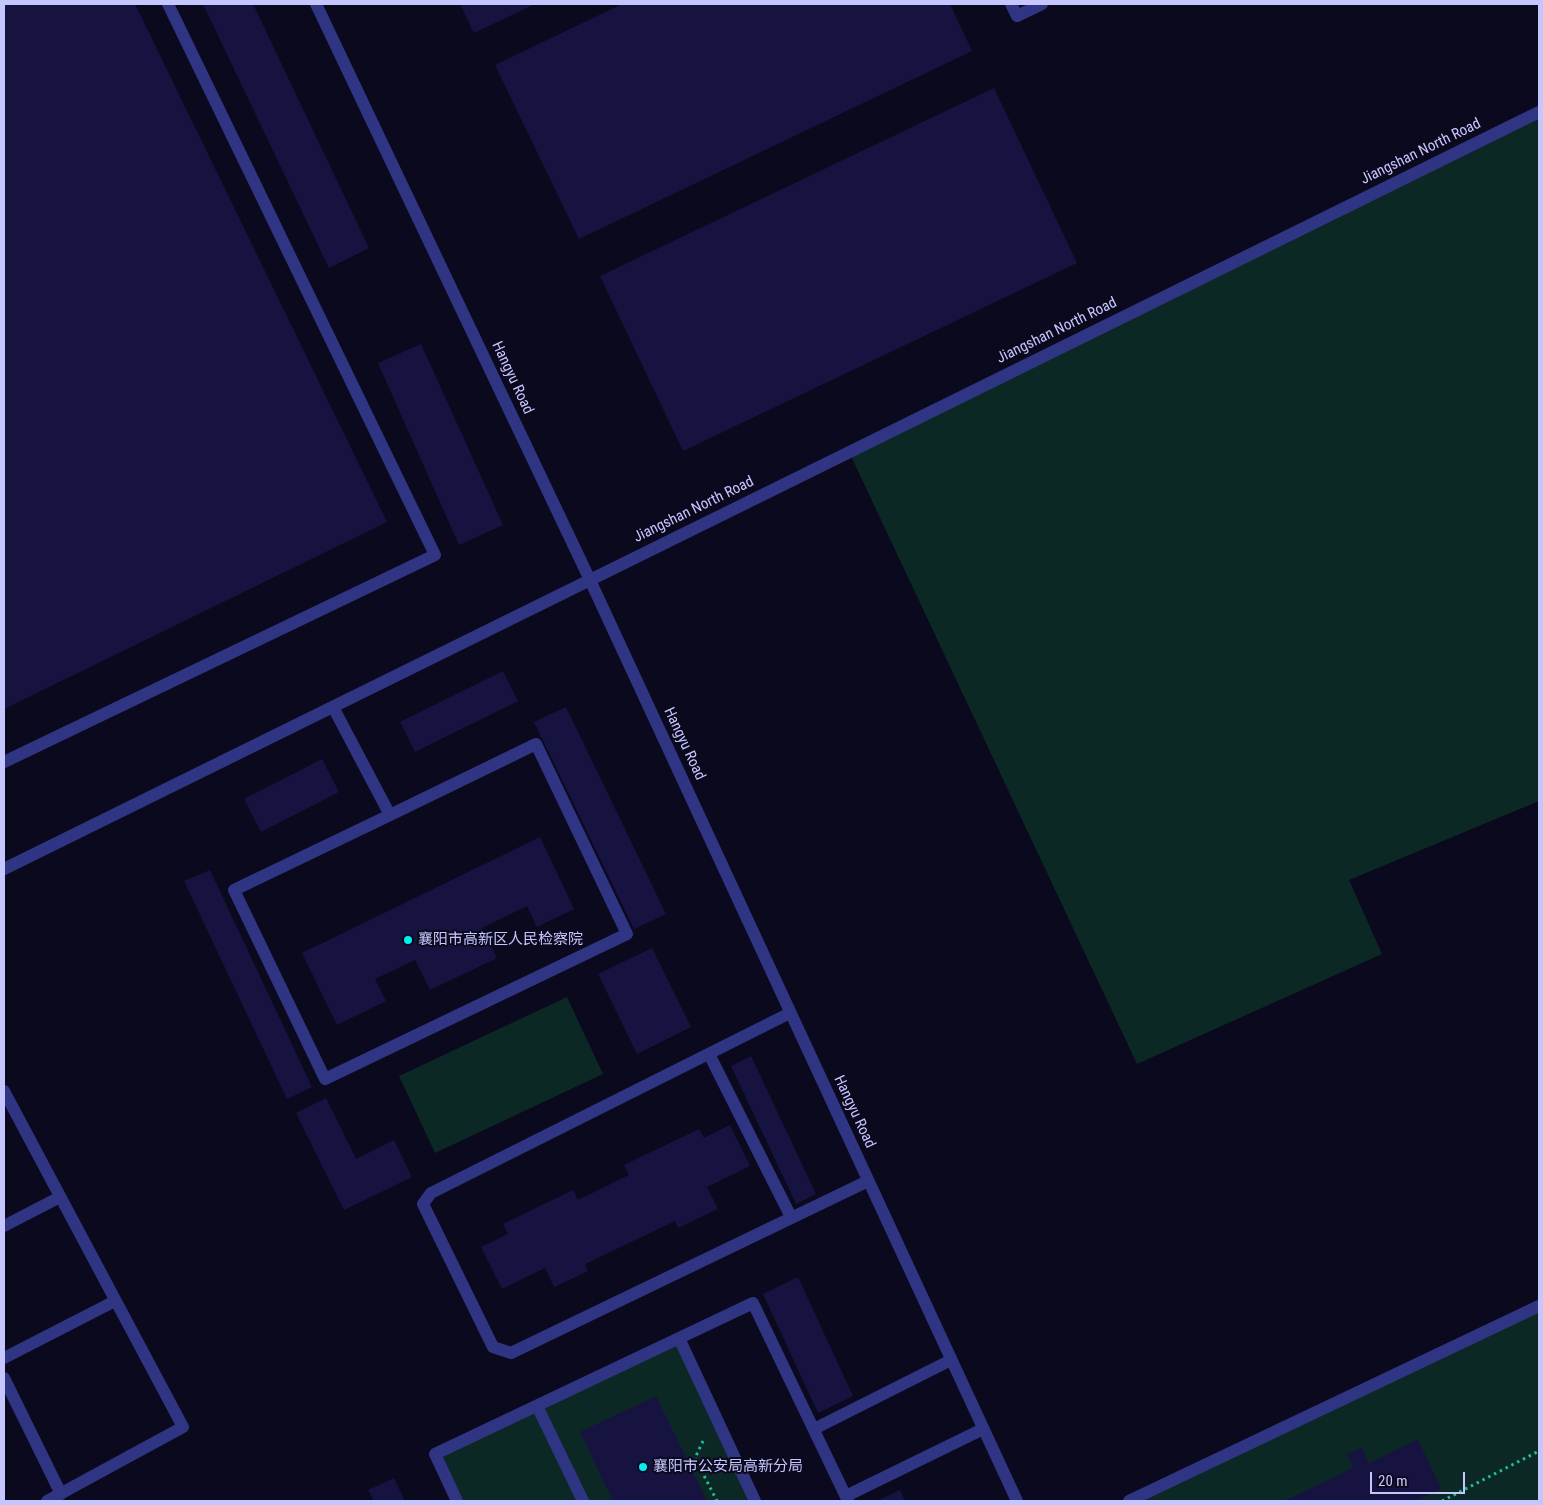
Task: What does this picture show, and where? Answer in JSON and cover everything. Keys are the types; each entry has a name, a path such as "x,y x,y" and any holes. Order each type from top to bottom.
{"street":[{"path":"4,762 435,555 168,4"},
{"name":"Hangyu Road","path":"316,4 590,580 1017,1501"},
{"path":"1011,4 1017,16 1042,4"},
{"name":"Jiangshan North Road","path":"4,869 1539,112"},
{"path":"333,706 390,815"},
{"path":"536,744 627,934 325,1080 234,890 390,815 536,744"},
{"path":"790,1012 432,1193 423,1204 493,1347 511,1353 868,1180"},
{"path":"708,1054 791,1217"},
{"path":"4,1091 183,1428 47,1501"},
{"path":"4,1226 60,1197"},
{"path":"4,1358 115,1300"},
{"path":"457,1501 435,1454 753,1302 847,1499 983,1429"},
{"path":"1129,1501 1539,1306"},
{"path":"679,1338 756,1501"},
{"path":"814,1429 951,1360"},
{"path":"4,1378 61,1494"},
{"path":"537,1406 583,1501"}],"path":[{"path":"714,1414 695,1458 717,1501"},
{"path":"1442,1501 1539,1451"}],"green space":[{"path":"1539,112 1539,801 1349,880 1382,954 1137,1064 849,452"},
{"path":"567,997 603,1074 435,1153 399,1076"},
{"path":"1539,1306 1539,1501 1129,1501"},
{"path":"679,1338 755,1501 457,1501 435,1454"}],"building":[{"path":"4,4 135,4 387,522 4,709"},
{"path":"203,4 253,4 369,248 329,268"},
{"path":"460,4 535,4 474,33"},
{"path":"622,4 950,4 972,51 579,239 495,65"},
{"path":"994,88 1077,263 683,451 600,276"},
{"path":"421,344 503,525 459,545 378,363"},
{"path":"503,671 518,701 415,752 400,722"},
{"path":"566,707 666,914 634,929 534,722"},
{"path":"322,759 339,792 261,832 244,799"},
{"name":"襄阳市高新区人民检察院","path":"540,837 574,909 537,927 527,906 482,928 497,958 430,990 415,960 375,979 386,1001 337,1025 302,953"},
{"path":"210,870 312,1087 287,1099 184,881"},
{"path":"652,948 691,1027 637,1054 598,974"},
{"path":"751,1056 816,1194 796,1204 731,1066"},
{"path":"326,1098 356,1159 394,1140 412,1177 344,1210 296,1113"},
{"path":"730,1125 750,1166 707,1187 718,1209 678,1228 675,1221 585,1264 588,1271 554,1287 545,1268 502,1289 481,1247 508,1234 503,1224 573,1190 578,1200 629,1175 624,1165 699,1129 704,1138"},
{"path":"798,1277 853,1396 818,1413 763,1294"},
{"name":"襄阳市公安局高新分局","path":"656,1396 707,1501 613,1501 580,1432"},
{"path":"1418,1439 1441,1489 1415,1501 1284,1501 1353,1468 1347,1454 1362,1448 1369,1463"},
{"path":"394,1478 405,1501 374,1501 368,1490"},
{"path":"900,1490 905,1501 877,1501"}],"place":[{"name":"襄阳市高新区人民检察院","path":"408,940"},
{"name":"襄阳市公安局高新分局","path":"643,1467"}]}
